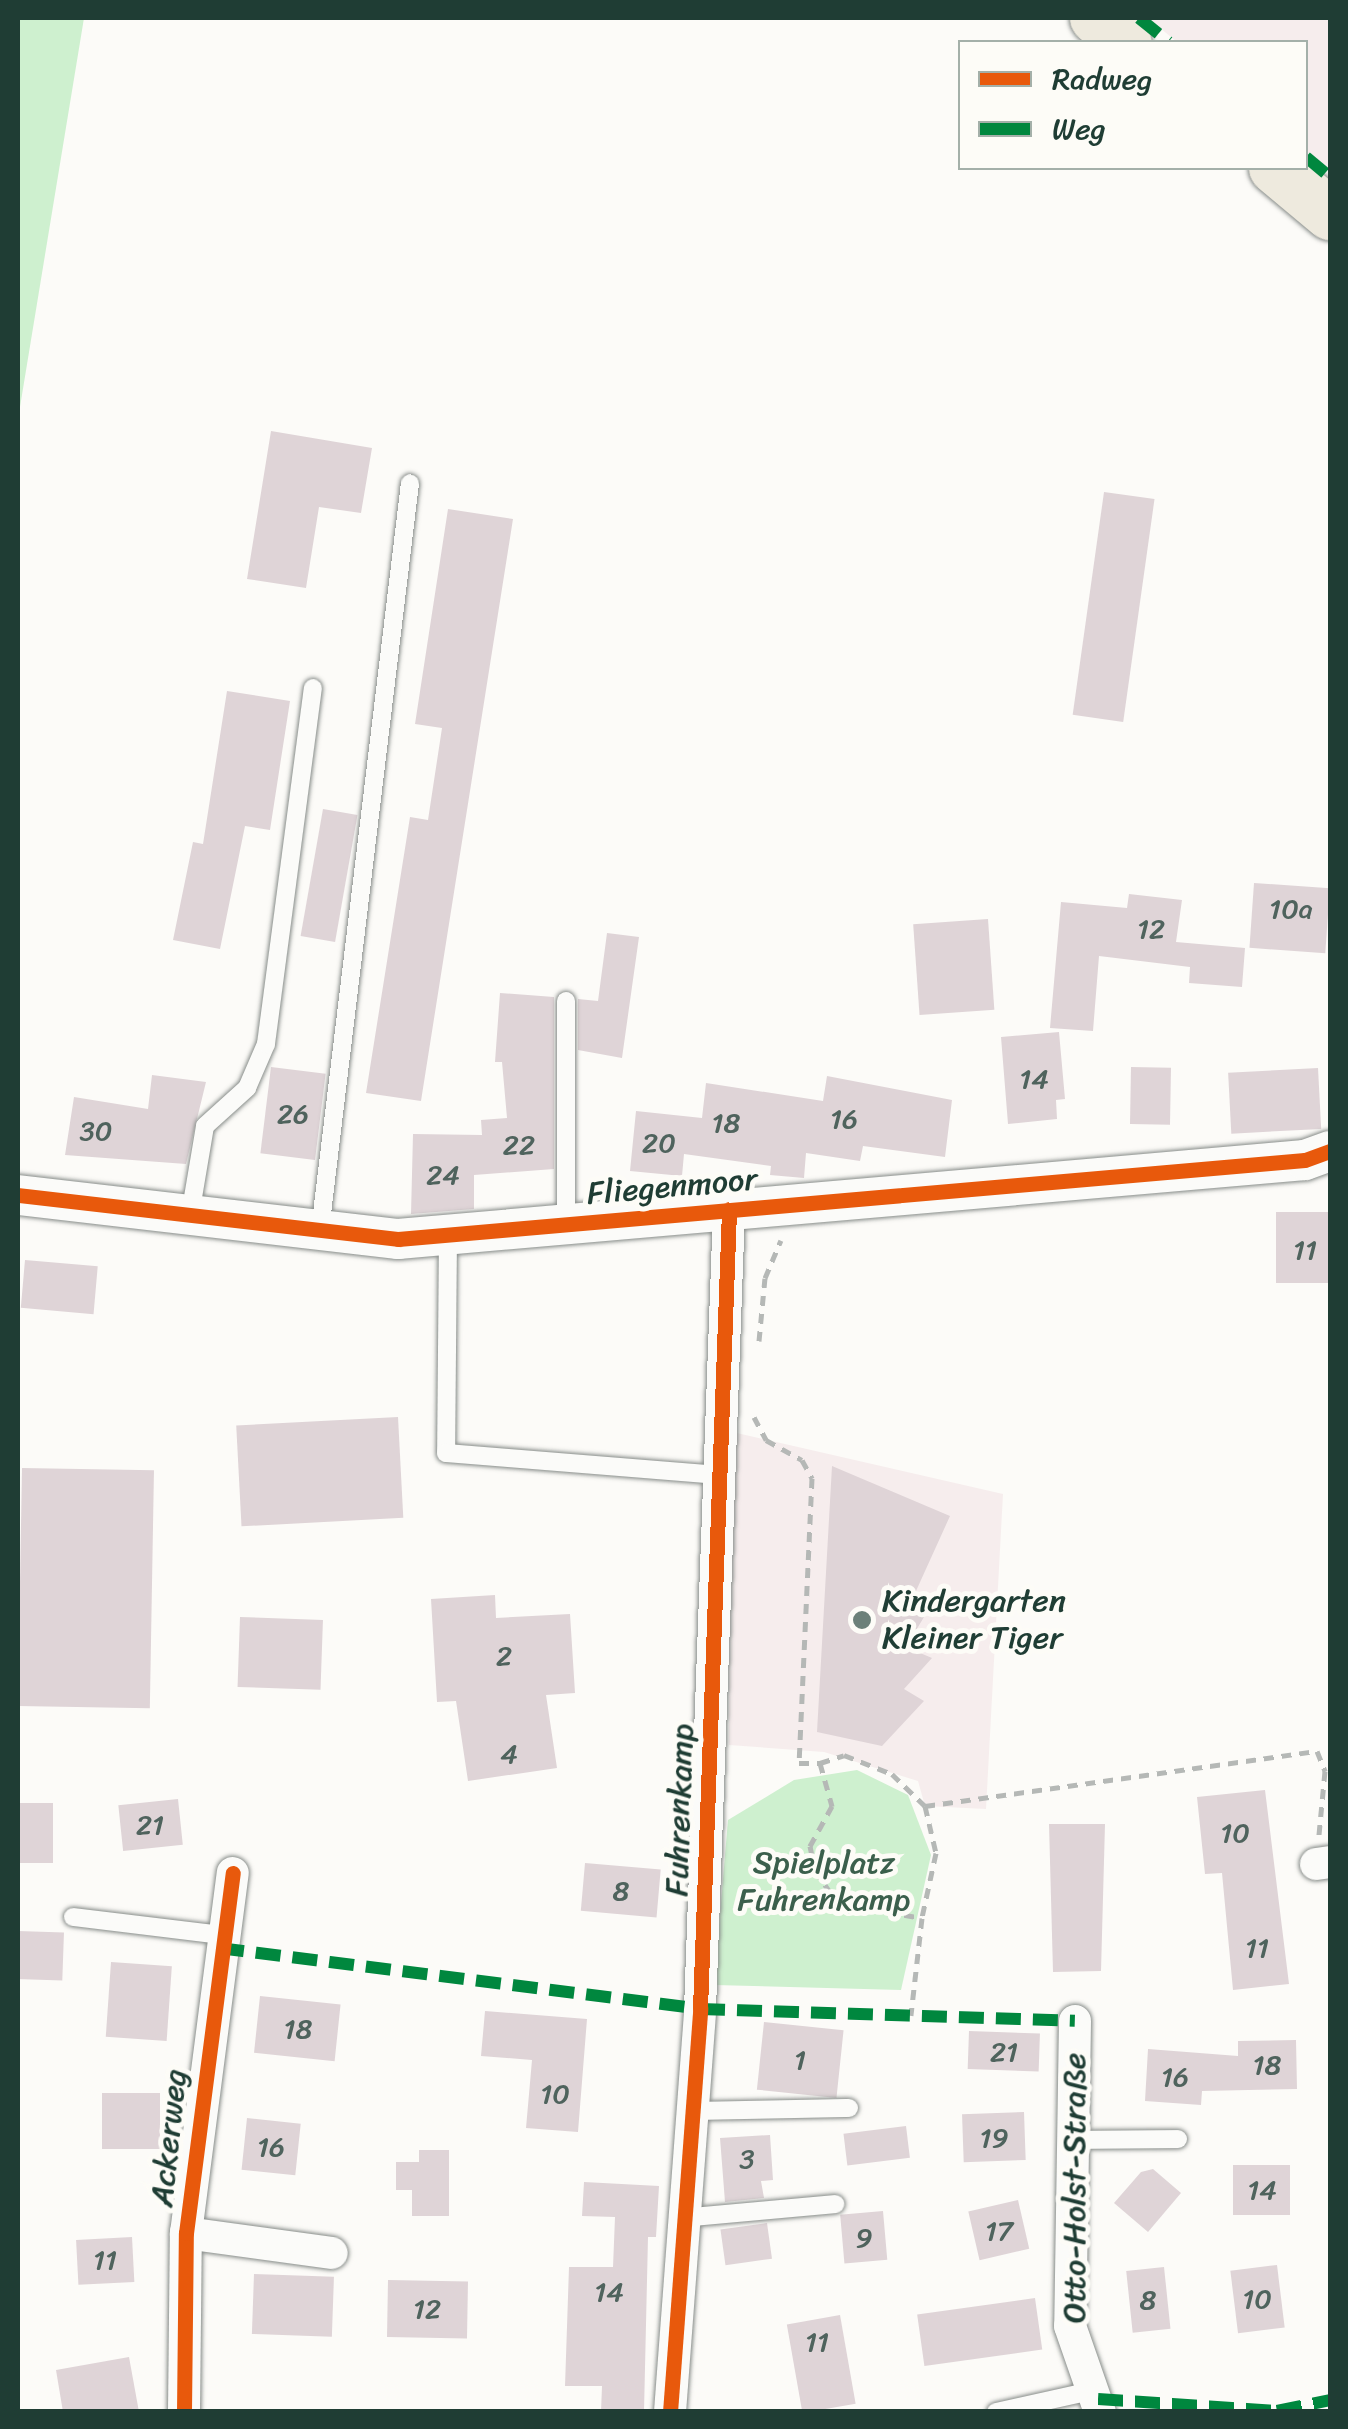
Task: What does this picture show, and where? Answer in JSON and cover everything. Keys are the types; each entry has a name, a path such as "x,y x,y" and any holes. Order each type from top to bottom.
{"main road":[{"path":"1096,18 1124,40"},
{"path":"1277,170 1330,214"}],"street":[{"name":"Fliegenmoor","path":"18,1195 398,1239 1305,1160 1330,1151"},
{"name":"Fuhrenkamp","path":"670,2412 691,2111 728,1210"},
{"name":"Ackerweg","path":"184,2412 186,2233 221,1935 233,1873"},
{"name":"Otto-Holst-Straße","path":"1075,2021 1070,2326 1097,2401"},
{"name":"Ackerweg","path":"186,2233 332,2254"}],"lane":[{"path":"320,1230 410,482"},
{"path":"190,1215 205,1126 247,1088 266,1044 313,688"},
{"path":"566,1001 566,1224"},
{"path":"448,1235 446,1453 719,1475"},
{"path":"72,1917 221,1935"},
{"path":"691,2111 849,2108"},
{"path":"1073,2140 1178,2139"},
{"path":"682,2218 835,2204"},
{"path":"996,2412 1097,2401"}],"path":[{"path":"757,1354 765,1278 794,1204"},
{"path":"755,1402 766,1440 802,1460 812,1478 800,1762 820,1764 844,1756 876,1768 925,1806 936,1853 922,1918 911,2016"},
{"path":"925,1806 1317,1751 1325,1771 1323,1863"},
{"path":"820,1764 832,1806 810,1846 822,1880 851,1905 922,1918"}],"shaded area":[{"path":"1148,18 1330,18 1330,172 1308,153 1308,40 1175,40"},
{"name":"Kindergarten Kleiner Tiger","path":"728,1431 1003,1494 986,1809 925,1806 918,1781 824,1752 729,1745"}],"green space":[{"path":"18,18 84,18 18,419"},
{"name":"Spielplatz Fuhrenkamp","path":"857,1770 908,1795 931,1855 901,1990 714,1985 728,1820 794,1780"}],"building":[{"path":"271,431 372,448 361,513 319,507 306,588 247,579"},
{"path":"1104,492 1155,499 1123,722 1073,715"},
{"path":"448,509 513,519 421,1101 366,1093 410,817 428,820 442,728 415,724"},
{"path":"227,691 290,701 270,830 245,826 220,949 173,940 193,842 203,844"},
{"path":"323,809 357,815 335,942 301,936"},
{"path":"1254,883 1330,888 1325,953 1249,948"},
{"path":"1129,894 1182,900 1176,942 1245,948 1242,987 1189,983 1190,967 1099,956 1093,1031 1050,1028 1061,902 1127,908"},
{"path":"988,919 994,1010 920,1015 913,924"},
{"path":"607,933 639,937 622,1058 578,1050 578,999 598,1001"},
{"path":"500,993 554,997 554,1169 474,1175 474,1209 411,1214 413,1134 482,1135 481,1120 507,1118 502,1062 495,1062"},
{"path":"1059,1032 1065,1099 1056,1100 1057,1119 1008,1124 1001,1037"},
{"path":"271,1067 326,1074 315,1160 260,1153"},
{"path":"1131,1067 1171,1068 1170,1125 1130,1124"},
{"path":"1318,1068 1321,1129 1231,1134 1228,1073"},
{"path":"152,1075 206,1082 186,1164 65,1155 74,1097 148,1109"},
{"path":"827,1076 952,1100 945,1157 863,1146 860,1161 806,1153 804,1178 770,1175 771,1166 684,1154 682,1176 630,1171 636,1111 702,1118 706,1083 823,1101"},
{"path":"1276,1212 1330,1212 1330,1283 1276,1283"},
{"path":"25,1260 98,1266 94,1314 21,1308"},
{"path":"398,1417 403,1518 242,1526 236,1425"},
{"path":"832,1466 950,1516 916,1591 930,1607 906,1647 932,1658 904,1689 924,1701 882,1746 817,1732"},
{"path":"22,1468 154,1470 150,1708 18,1706"},
{"path":"495,1595 496,1618 570,1614 575,1693 546,1695 557,1768 468,1781 456,1701 437,1702 431,1599"},
{"path":"240,1617 323,1620 321,1690 238,1687"},
{"path":"1265,1790 1289,1984 1233,1990 1222,1873 1205,1874 1197,1797"},
{"path":"178,1799 183,1845 123,1851 118,1805"},
{"path":"18,1803 53,1803 53,1863 18,1863"},
{"path":"1049,1824 1105,1824 1101,1971 1053,1972"},
{"path":"585,1863 661,1870 657,1917 581,1911"},
{"path":"18,1931 64,1933 62,1981 18,1979"},
{"path":"111,1962 172,1966 167,2041 106,2037"},
{"path":"260,1996 341,2004 335,2061 254,2053"},
{"path":"485,2011 587,2019 578,2132 526,2128 532,2060 481,2056"},
{"path":"764,2022 844,2030 836,2098 757,2090"},
{"path":"969,2031 1040,2033 1039,2071 968,2069"},
{"path":"1296,2040 1297,2089 1202,2091 1201,2105 1145,2101 1148,2049 1238,2056 1238,2041"},
{"path":"102,2093 160,2093 160,2149 102,2149"},
{"path":"1024,2112 1026,2160 964,2162 962,2114"},
{"path":"247,2118 301,2124 295,2175 242,2170"},
{"path":"906,2126 910,2158 847,2165 843,2134"},
{"path":"770,2135 773,2180 761,2181 764,2198 725,2202 720,2138"},
{"path":"419,2150 449,2150 449,2216 412,2216 412,2190 396,2190 396,2162 419,2162"},
{"path":"1233,2165 1290,2165 1290,2215 1233,2215"},
{"path":"1153,2169 1181,2193 1148,2232 1114,2203 1141,2172"},
{"path":"584,2182 659,2186 656,2237 648,2237 644,2412 601,2412 602,2386 565,2386 569,2267 613,2267 615,2217 582,2216"},
{"path":"1018,2200 1029,2249 980,2260 968,2211"},
{"path":"883,2211 887,2260 844,2264 840,2215"},
{"path":"767,2223 772,2259 725,2265 720,2230"},
{"path":"132,2237 134,2282 78,2285 76,2240"},
{"path":"1277,2265 1285,2328 1238,2333 1230,2271"},
{"path":"1164,2267 1170,2329 1133,2333 1126,2271"},
{"path":"254,2274 334,2277 332,2337 252,2334"},
{"path":"388,2280 468,2281 467,2338 387,2337"},
{"path":"1035,2298 1042,2349 924,2366 917,2315"},
{"path":"840,2315 856,2404 802,2412 787,2324"},
{"path":"129,2357 139,2412 63,2412 56,2370"}],"marked path":[{"path":"1139,18 1166,40"},
{"path":"1308,159 1330,177"},
{"path":"219,1948 700,2009 1075,2021"},
{"path":"1098,2399 1277,2411 1330,2400"}],"cycle path":[{"path":"18,1195 398,1239 1305,1160 1330,1151"},
{"path":"670,2412 700,2009 729,1210"},
{"path":"184,2412 186,2233 233,1873"}],"place":[{"name":"Kindergarten Kleiner Tiger","path":"862,1620"}]}
